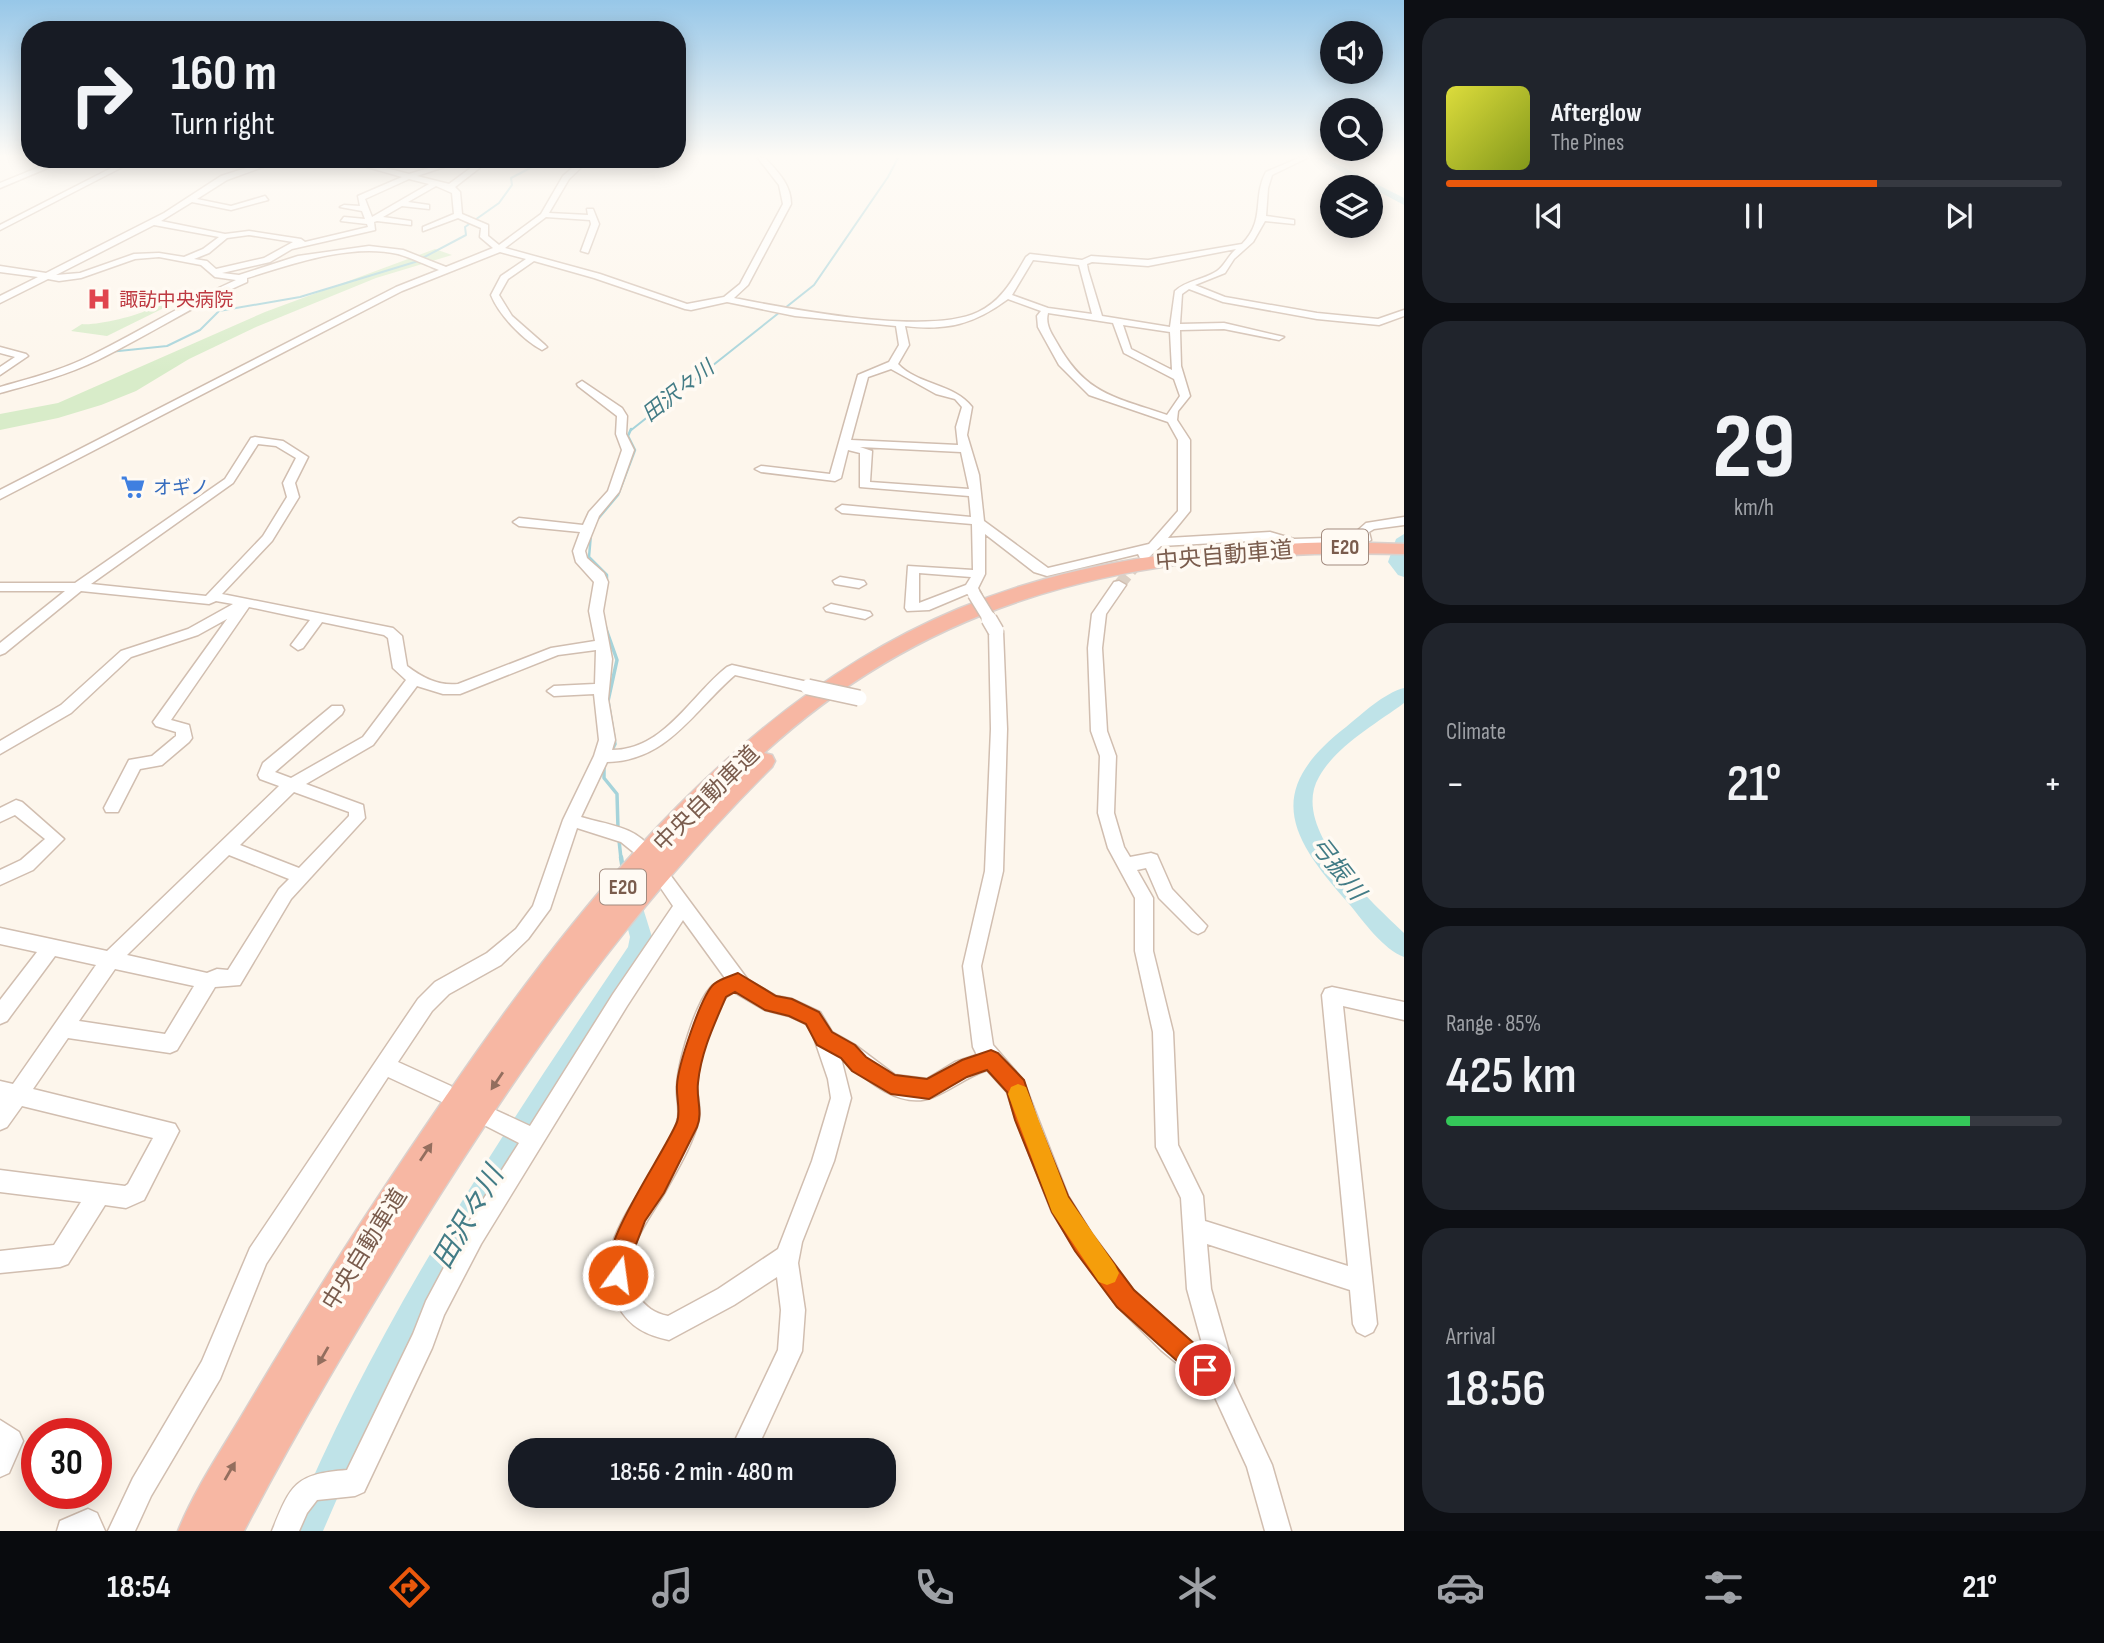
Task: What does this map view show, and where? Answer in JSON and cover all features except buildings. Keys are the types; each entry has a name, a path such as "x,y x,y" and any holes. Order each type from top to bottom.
{"highway":[{"name":"中央自動車道","path":"197,1531 306,1340 386,1211 495,1051 653,850 716,784 774,730 873,659 953,619 1026,590 1143,562 1216,553 1404,549"},
{"name":"中央自動車道","path":"223,1531 352,1304 517,1053 650,878 744,780 794,733 886,666 922,647 1011,607 1081,585 1149,571 1290,552 1404,556"}],"street":[{"path":"0,297 138,229"},
{"path":"191,229 225,236 249,233 301,241 264,261 215,272"},
{"path":"290,248 368,229"},
{"path":"485,229 484,237 499,249 597,276 685,306 727,299 782,310 900,324 953,324 982,314 1007,296 1030,257 1083,263 1091,259 1148,263 1246,246"},
{"path":"0,495 367,305 444,269 499,249 525,229"},
{"path":"585,251 593,229"},
{"path":"727,299 744,285 773,229"},
{"path":"1151,548 1184,511 1185,505 1186,451 1184,440 1172,420 1173,411 1185,397 1178,377 1175,329 1178,293 1187,285 1223,272 1228,267 1230,258 1246,246 1256,235 1257,229"},
{"path":"334,230 357,233"},
{"path":"188,258 206,251 225,236"},
{"path":"0,390 62,372 248,276 286,262 369,248 403,253 444,269"},
{"path":"1193,254 1199,280"},
{"path":"0,269 44,277 82,275 134,257 149,255 188,258 204,263 223,277 248,276"},
{"path":"531,259 504,278 495,295 508,319 529,332 541,347"},
{"path":"1083,263 1084,275 1098,318"},
{"path":"1187,285 1219,298 1300,313 1379,322 1404,313"},
{"path":"1007,296 1046,310 1117,322 1175,329 1224,326 1279,337"},
{"path":"1046,310 1042,316 1043,327 1064,365 1093,393 1172,420"},
{"path":"1117,322 1127,351 1178,377"},
{"path":"761,468 835,478 863,375 893,364 904,345 900,324"},
{"path":"0,350 23,356 0,372"},
{"path":"893,364 903,374 940,392 959,397 967,407 960,424 964,449 972,472 974,493 979,573 973,591 996,631 999,729 994,870 972,966 983,1047 991,1060 1016,1087 1026,1120 1060,1204 1084,1242 1126,1299 1222,1384"},
{"path":"121,1531 142,1487 211,1370 258,1256 425,1005 442,988 494,959 522,934 541,909 571,820 607,757 601,699 605,659 596,611 599,576 581,559 579,551 593,514 613,492 628,450 621,434 622,416 618,410 582,384"},
{"path":"0,650 78,587 229,481 256,440 287,446 302,457 289,483 293,497 268,538 211,598"},
{"path":"964,449 853,443 853,449 866,451 864,485 974,493"},
{"path":"842,509 976,521 1039,569 1047,572 1151,548 1270,536 1293,543 1365,540 1363,531 1370,526 1404,521"},
{"path":"519,522 586,529"},
{"path":"973,591 924,607 912,608 913,569 979,573"},
{"path":"840,581 859,584"},
{"path":"1119,585 1100,614 1095,648 1099,731 1108,756 1106,813 1110,832 1144,898 1144,951 1163,1032 1167,1147 1192,1196 1199,1289 1217,1352 1222,1384 1259,1465 1278,1531"},
{"path":"0,587 78,587 211,598 320,616 388,631 395,636 400,668 414,679 438,689 460,689 556,651 603,645"},
{"path":"0,748 66,709 126,654 193,632 245,603"},
{"path":"113,808 135,764 156,761 184,738 184,729 160,722 245,603"},
{"path":"831,608 865,615"},
{"path":"298,645 320,616"},
{"path":"607,757 644,749 668,734 732,670 859,698"},
{"path":"0,1120 8,1094 64,1028 111,958 291,785 368,741 414,679"},
{"path":"554,691 602,689"},
{"path":"64,1028 170,1044 208,981 216,977 233,979 285,894 357,818 357,809 266,775 269,767 337,710"},
{"path":"0,816 16,806 56,839 27,865 0,878"},
{"path":"571,820 618,834 642,849"},
{"path":"226,847 301,876"},
{"path":"1125,865 1151,860 1166,892 1198,926"},
{"path":"665,881 741,986 772,1004 792,1008 813,1018 824,1038 838,1079 841,1098 823,1161 788,1256 793,1310 790,1351 749,1438"},
{"path":"285,1531 300,1496 310,1487 355,1483 423,1339 434,1309 473,1237 620,1000 683,906"},
{"path":"0,936 208,981"},
{"path":"0,1014 52,946"},
{"path":"738,981 719,991 708,1016 692,1056 687,1085 689,1120 657,1185 637,1213 620,1255 618,1275 623,1296 645,1323 669,1328 726,1297 788,1256"},
{"path":"1365,1324 1332,995 1404,1011"},
{"path":"824,1038 891,1084 911,1089 929,1089 962,1069 991,1060"},
{"path":"385,1066 444,1093"},
{"path":"0,1181 99,1195 126,1196 136,1192 168,1131 8,1094"},
{"path":"492,1118 534,1139"},
{"path":"0,1262 60,1255 99,1195"},
{"path":"1195,1229 1361,1282"},
{"path":"0,1433 10,1441 0,1464"},
{"path":"70,1531 88,1522 92,1531"}],"green space":[{"path":"435,249 452,255 376,278 256,327 189,359 136,391 101,405 58,418 0,430 0,414 58,403 265,312"},
{"path":"154,290 184,298 107,336 71,331 82,324 115,320 147,310 141,308 151,302 140,300 144,297 138,295"}],"waterway":[{"path":"109,352 167,346 200,330 219,311 300,297 415,262 466,235 465,229"},
{"name":"田沢々川","path":"630,431 814,285 852,229"},
{"name":"田沢々川","path":"597,520 618,495 635,450 628,436 630,431"},
{"name":"田沢々川","path":"591,534 589,557 607,575 607,581"},
{"name":"弓振川","path":"1404,539 1396,562 1404,572"},
{"name":"田沢々川","path":"605,626 617,660 608,701 615,744 610,754"},
{"name":"弓振川","path":"1404,694 1344,738 1322,759 1309,776 1302,808 1308,831 1339,878 1404,947"},
{"name":"田沢々川","path":"604,767 604,778 617,794 618,829"},
{"name":"田沢々川","path":"619,840 621,859"},
{"name":"田沢々川","path":"621,857 623,870"},
{"name":"田沢々川","path":"306,1531 349,1435 406,1322 505,1153 639,950 641,937 635,914"}],"tunnel":[{"path":"1119,585 1142,557"}],"slow traffic":[{"path":"1018,1094 1060,1204 1107,1273"}],"place":[{"name":"諏訪中央病院","path":"99,299"},
{"name":"オギノ","path":"133,487"}],"route":[{"path":"618,1275 620,1255 637,1213 657,1185 689,1120 687,1085 692,1056 708,1016 719,991 738,981 741,986 772,1004 792,1008 813,1018 824,1038 891,1084 911,1089 929,1089 962,1069 991,1060 1016,1087 1026,1120 1060,1204 1084,1242 1126,1299 1205,1370"}]}
